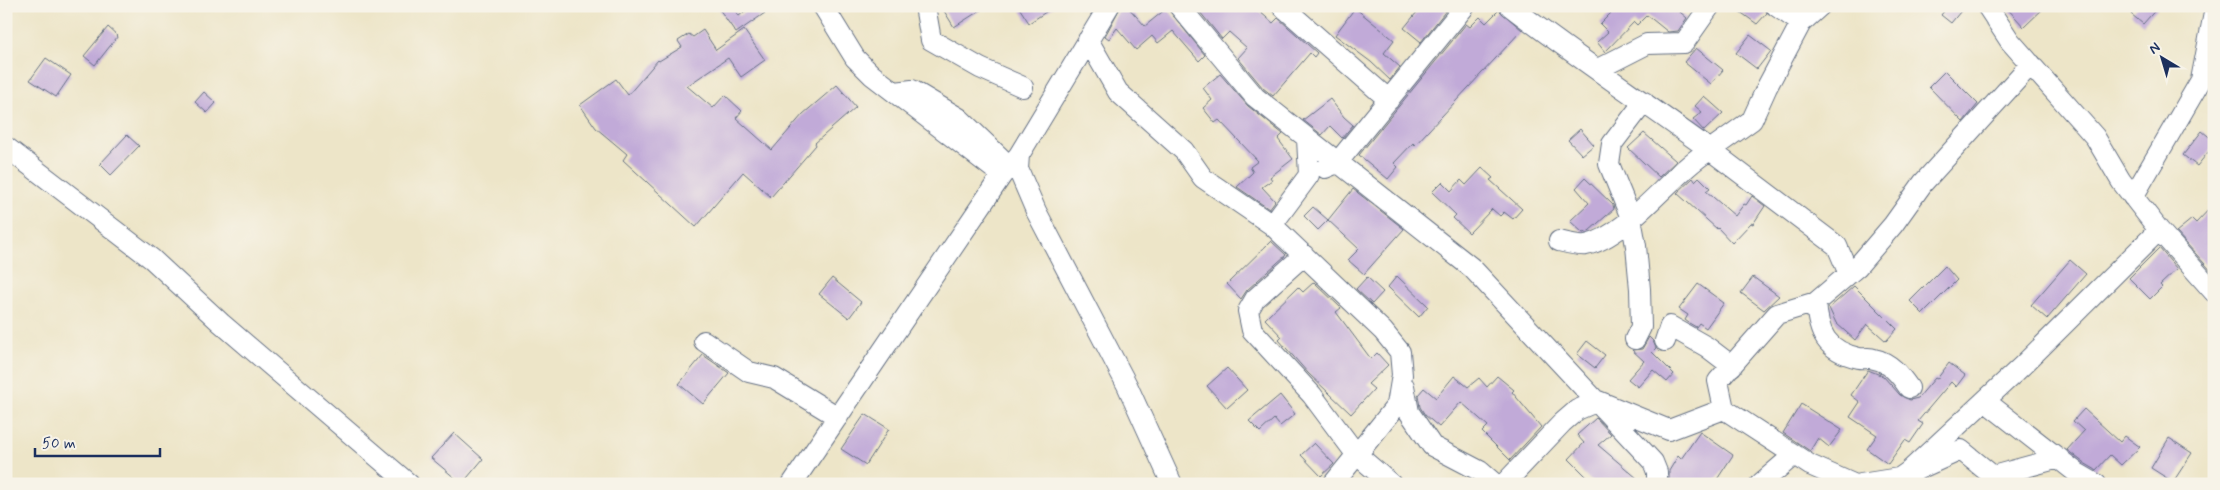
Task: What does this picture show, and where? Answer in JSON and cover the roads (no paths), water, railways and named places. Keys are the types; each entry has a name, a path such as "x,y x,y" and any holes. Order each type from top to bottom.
{"street":[{"path":"823,6 855,58 895,92 1018,170 1036,211 1127,385 1172,484"},
{"path":"925,6 931,40 980,68 1023,88"},
{"path":"792,484 1010,165 1109,6"},
{"path":"1179,6 1255,97 1472,268 1653,462 1657,472 1657,484"},
{"path":"1282,6 1389,100"},
{"path":"1272,224 1309,175 1337,163 1465,6"},
{"path":"1510,6 1547,35 1598,69 1710,150 1837,246 1849,274"},
{"path":"1598,69 1647,44 1684,42 1710,6"},
{"path":"1776,6 1801,23"},
{"path":"1559,241 1584,245 1606,238 1682,172 1752,120 1801,23 1820,6"},
{"path":"1987,6 2010,41 2094,137 2121,181 2159,230 2214,292"},
{"path":"2133,197 2201,80 2214,13"},
{"path":"1088,40 1118,92 1184,151 1203,178 1272,224 1383,331 1400,352 1402,379 1409,412 1432,446 1480,471 1495,484"},
{"path":"1853,484 1810,465 1724,409 1718,381 1777,314 1816,302 1857,267 1893,225 1923,183 2031,64"},
{"path":"1635,339 1641,327 1640,289 1630,218 1609,164 1612,144 1644,102"},
{"path":"1307,139 1309,175"},
{"path":"6,147 152,259 221,323 409,484"},
{"path":"1895,481 1985,401 2159,230"},
{"path":"1304,255 1255,299 1248,311 1252,330 1312,396 1356,454 1391,484"},
{"path":"1816,302 1817,324 1824,337 1834,348 1845,354 1860,358 1874,358 1899,374 1908,388"},
{"path":"1665,341 1670,326 1707,347 1732,366"},
{"path":"704,341 749,372 774,378 838,417"},
{"path":"1333,484 1397,405 1402,379"},
{"path":"1504,484 1562,423 1577,410 1598,401 1669,430 1724,409"},
{"path":"1985,401 2078,473 2096,484"},
{"path":"1861,484 1895,481 1961,450 1993,476 2058,458"},
{"path":"1760,484 1794,455"}]}
